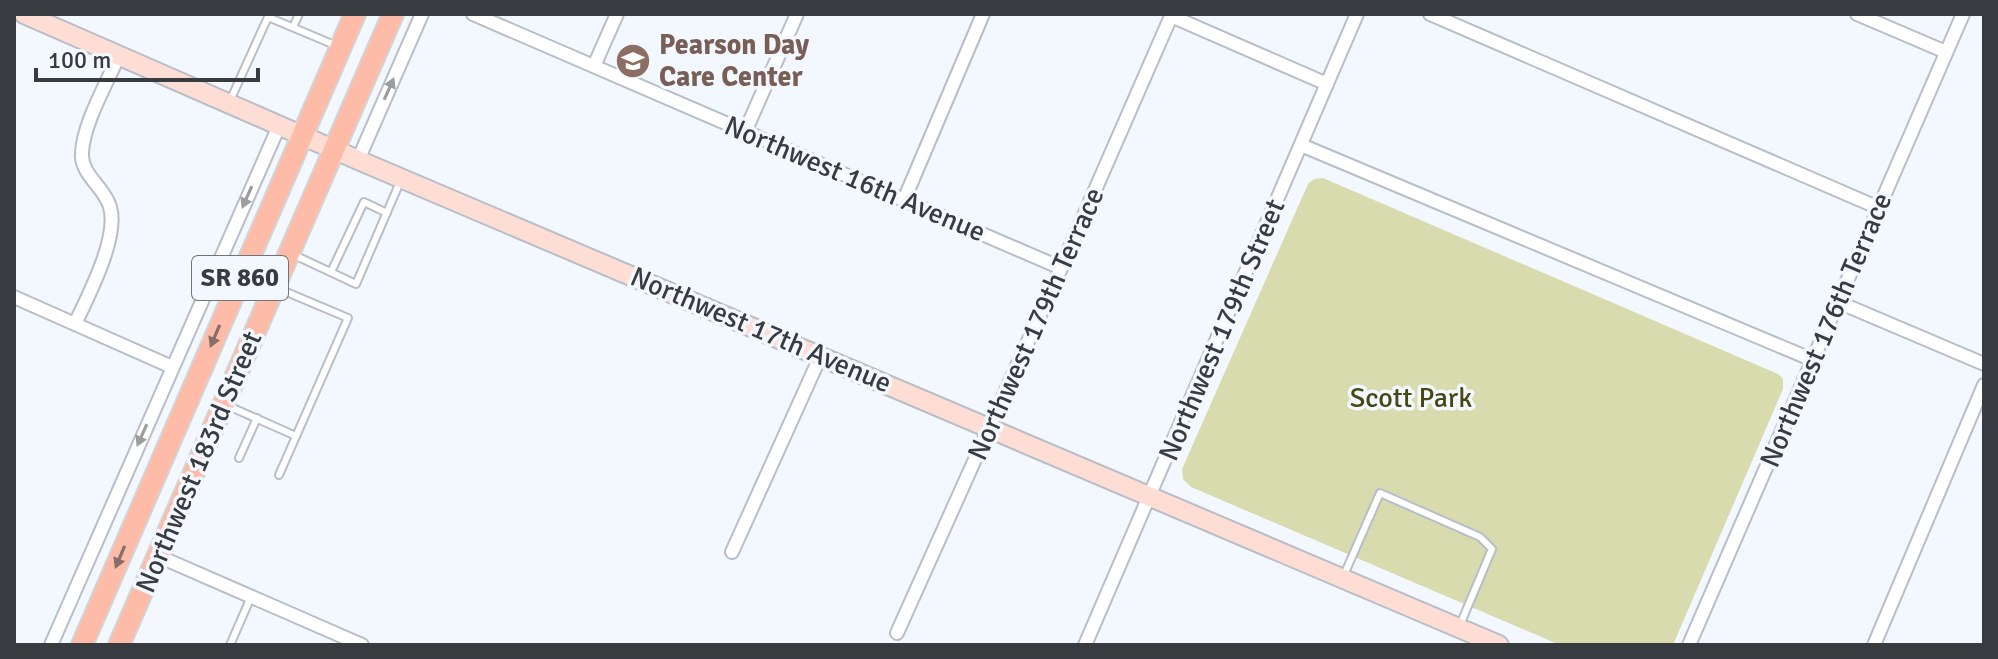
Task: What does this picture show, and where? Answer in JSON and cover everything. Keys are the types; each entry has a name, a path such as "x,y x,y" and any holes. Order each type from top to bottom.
{"main road":[{"name":"Northwest 183rd Street","path":"82,645 355,14"},
{"name":"Northwest 183rd Street","path":"119,645 393,14"},
{"path":"151,485 147,527 150,544 158,556"}],"street":[{"name":"Northwest 17th Avenue","path":"24,14 51,19 119,55 334,150 1499,645"},
{"path":"358,160 422,14"},
{"name":"Northwest 16th Avenue","path":"473,14 1061,268"},
{"path":"594,66 617,14"},
{"path":"745,132 797,14"},
{"path":"904,200 983,14"},
{"name":"Northwest 179th Street","path":"1085,645 1357,14"},
{"path":"1430,14 1879,208"},
{"path":"1857,14 1946,52"},
{"name":"Northwest 176th Terrace","path":"1689,645 1963,14"},
{"path":"1171,15 1327,84"},
{"name":"Northwest 179th Terrace","path":"897,633 1171,15"},
{"path":"75,324 102,263 110,233 110,207 81,157 85,136 119,55"},
{"path":"51,645 279,126"},
{"path":"1301,145 1813,360"},
{"path":"14,297 172,367"},
{"path":"1838,302 1984,364"},
{"path":"732,552 821,355"},
{"path":"1874,645 1984,385"},
{"path":"158,556 362,645"}],"lane":[{"path":"293,27 299,14"},
{"path":"229,104 268,17 341,47"},
{"path":"290,253 356,284 402,179"},
{"path":"331,272 364,202 387,213"},
{"path":"275,287 348,318 279,475"},
{"path":"224,404 296,436"},
{"path":"239,458 257,418"},
{"path":"1343,579 1380,493 1480,537 1492,549 1459,628"},
{"path":"230,645 251,597"}],"green space":[{"name":"Scott Park","path":"1323,178 1778,374 1783,379 1783,389 1673,645 1560,645 1191,487 1183,479 1182,469 1308,184 1314,179"}],"place":[{"name":"Pearson Day Care Center","path":"633,61"}]}
